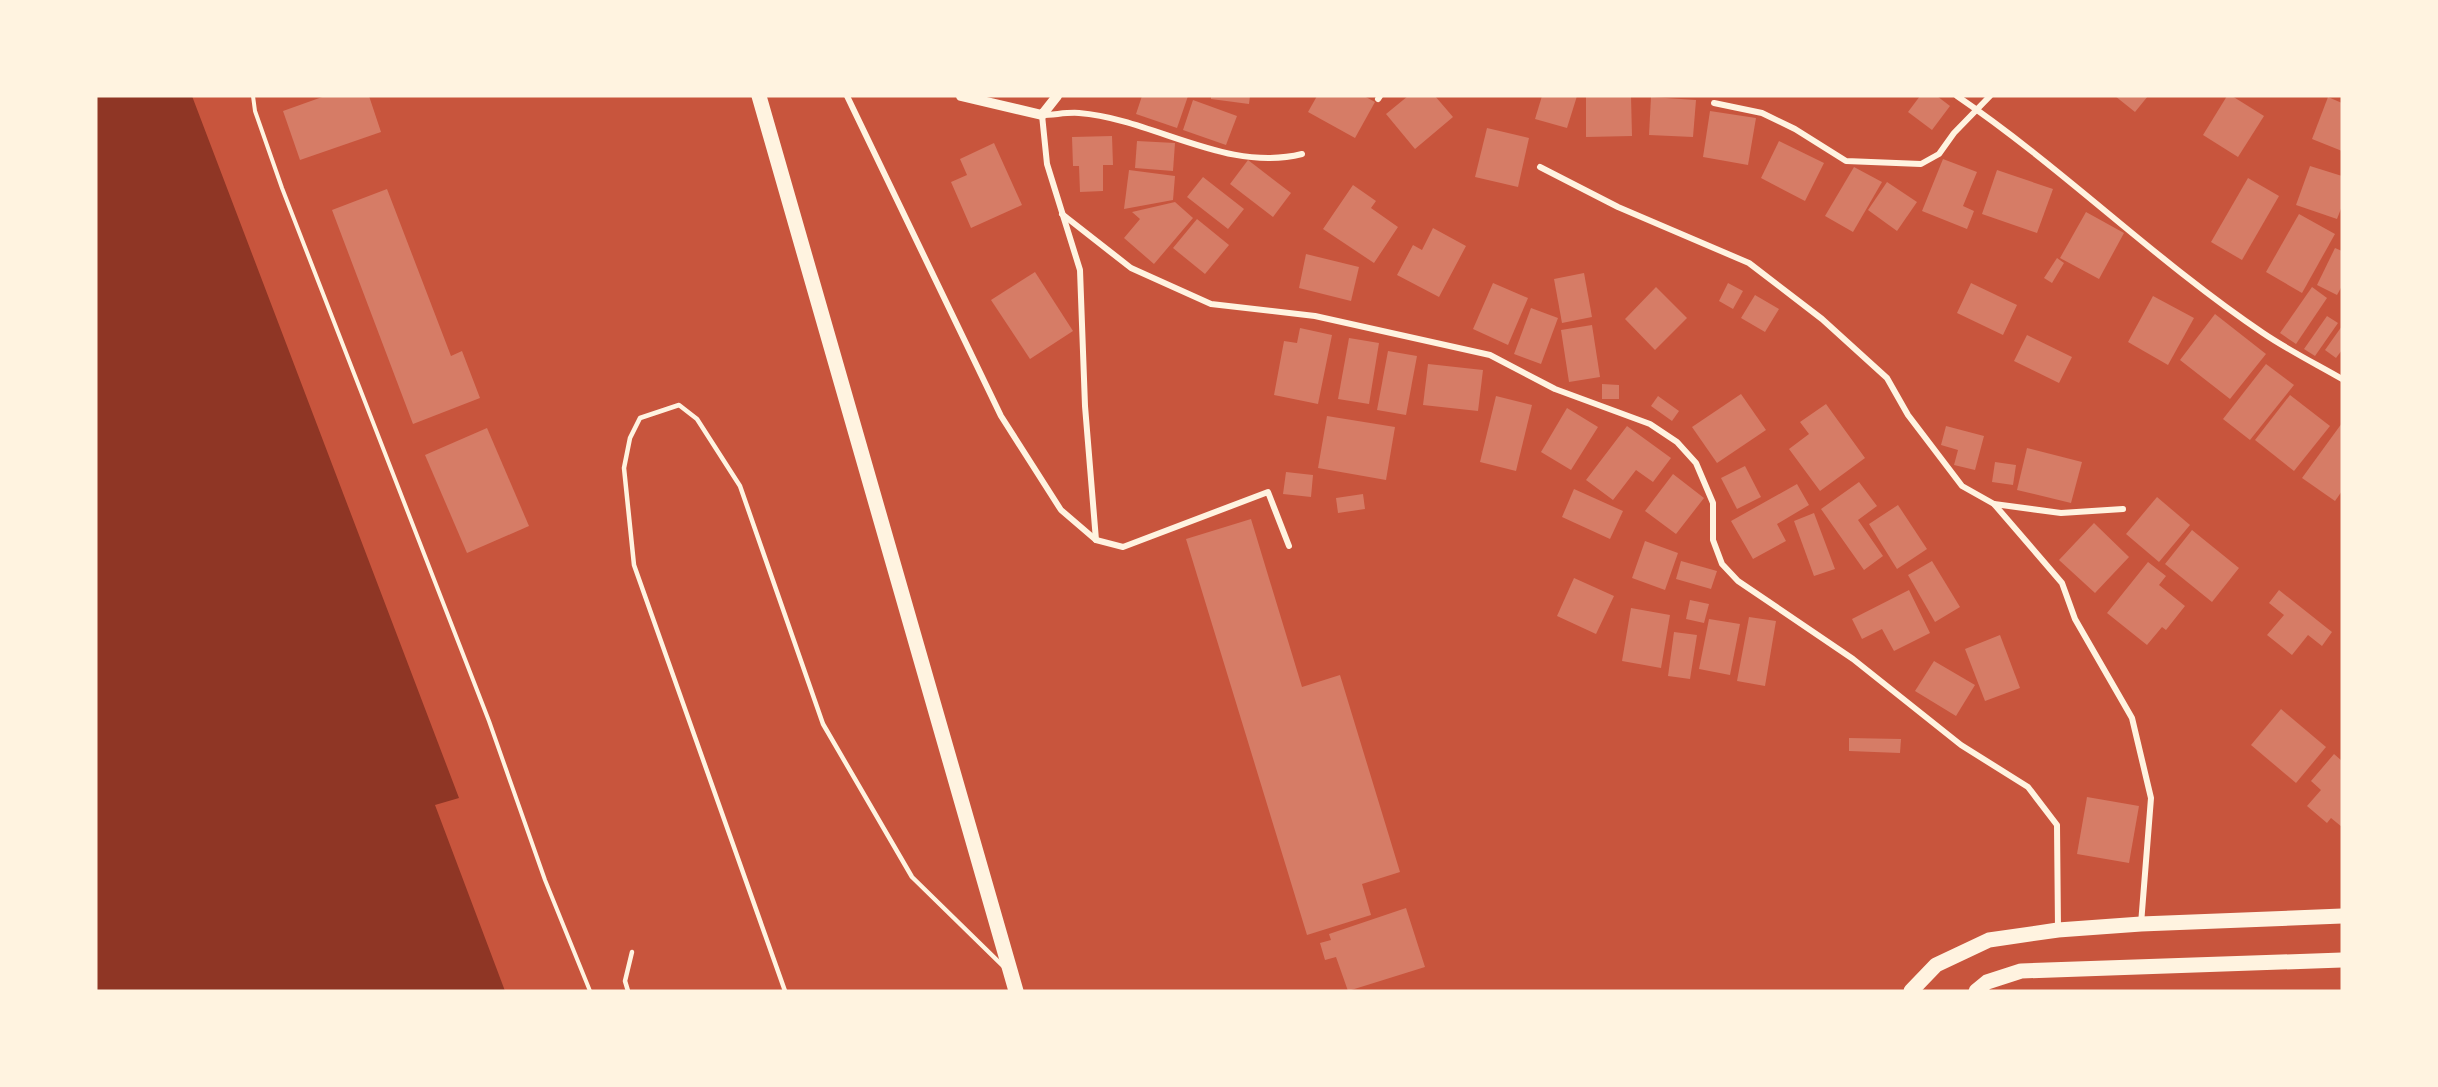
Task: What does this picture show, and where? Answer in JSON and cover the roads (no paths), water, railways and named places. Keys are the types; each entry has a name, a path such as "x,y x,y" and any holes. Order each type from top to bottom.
{"main road":[{"path":"759,96 1016,991"},
{"path":"1911,991 1936,965 1989,940 2058,930 2141,924 2342,916"},
{"path":"1976,991 1987,982 2020,971 2342,960"}],"street":[{"path":"847,96 1001,416 1061,510 1096,540 1123,548 1268,492 1289,546"},
{"path":"961,96 980,103 1042,115 1079,113 1129,123 1242,157 1291,157 1302,154"},
{"path":"1057,96 1042,115 1047,164 1080,270 1085,406 1096,540"},
{"path":"1958,96 2264,333 2342,379"},
{"path":"1714,103 1771,117 1846,161 1921,164 1939,154 1954,133 1990,96"},
{"path":"1540,167 1617,207 1749,263 1822,319 1887,378 1908,415 1962,486 1994,504 2062,583 2075,619 2132,718 2151,798 2141,924"},
{"path":"1062,214 1131,268 1211,304 1315,315 1490,355 1555,389 1650,424 1677,442 1696,463 1713,503 1713,540 1722,564 1738,581 1853,659 1961,745 2028,787 2057,825 2058,930"},
{"path":"1994,504 2061,513 2123,509"}],"lane":[{"path":"786,991 634,565 624,468 630,438 640,418 679,405 697,419 740,486 823,724 906,867 912,877 1010,972"},
{"path":"628,991 625,981 632,952"}]}
